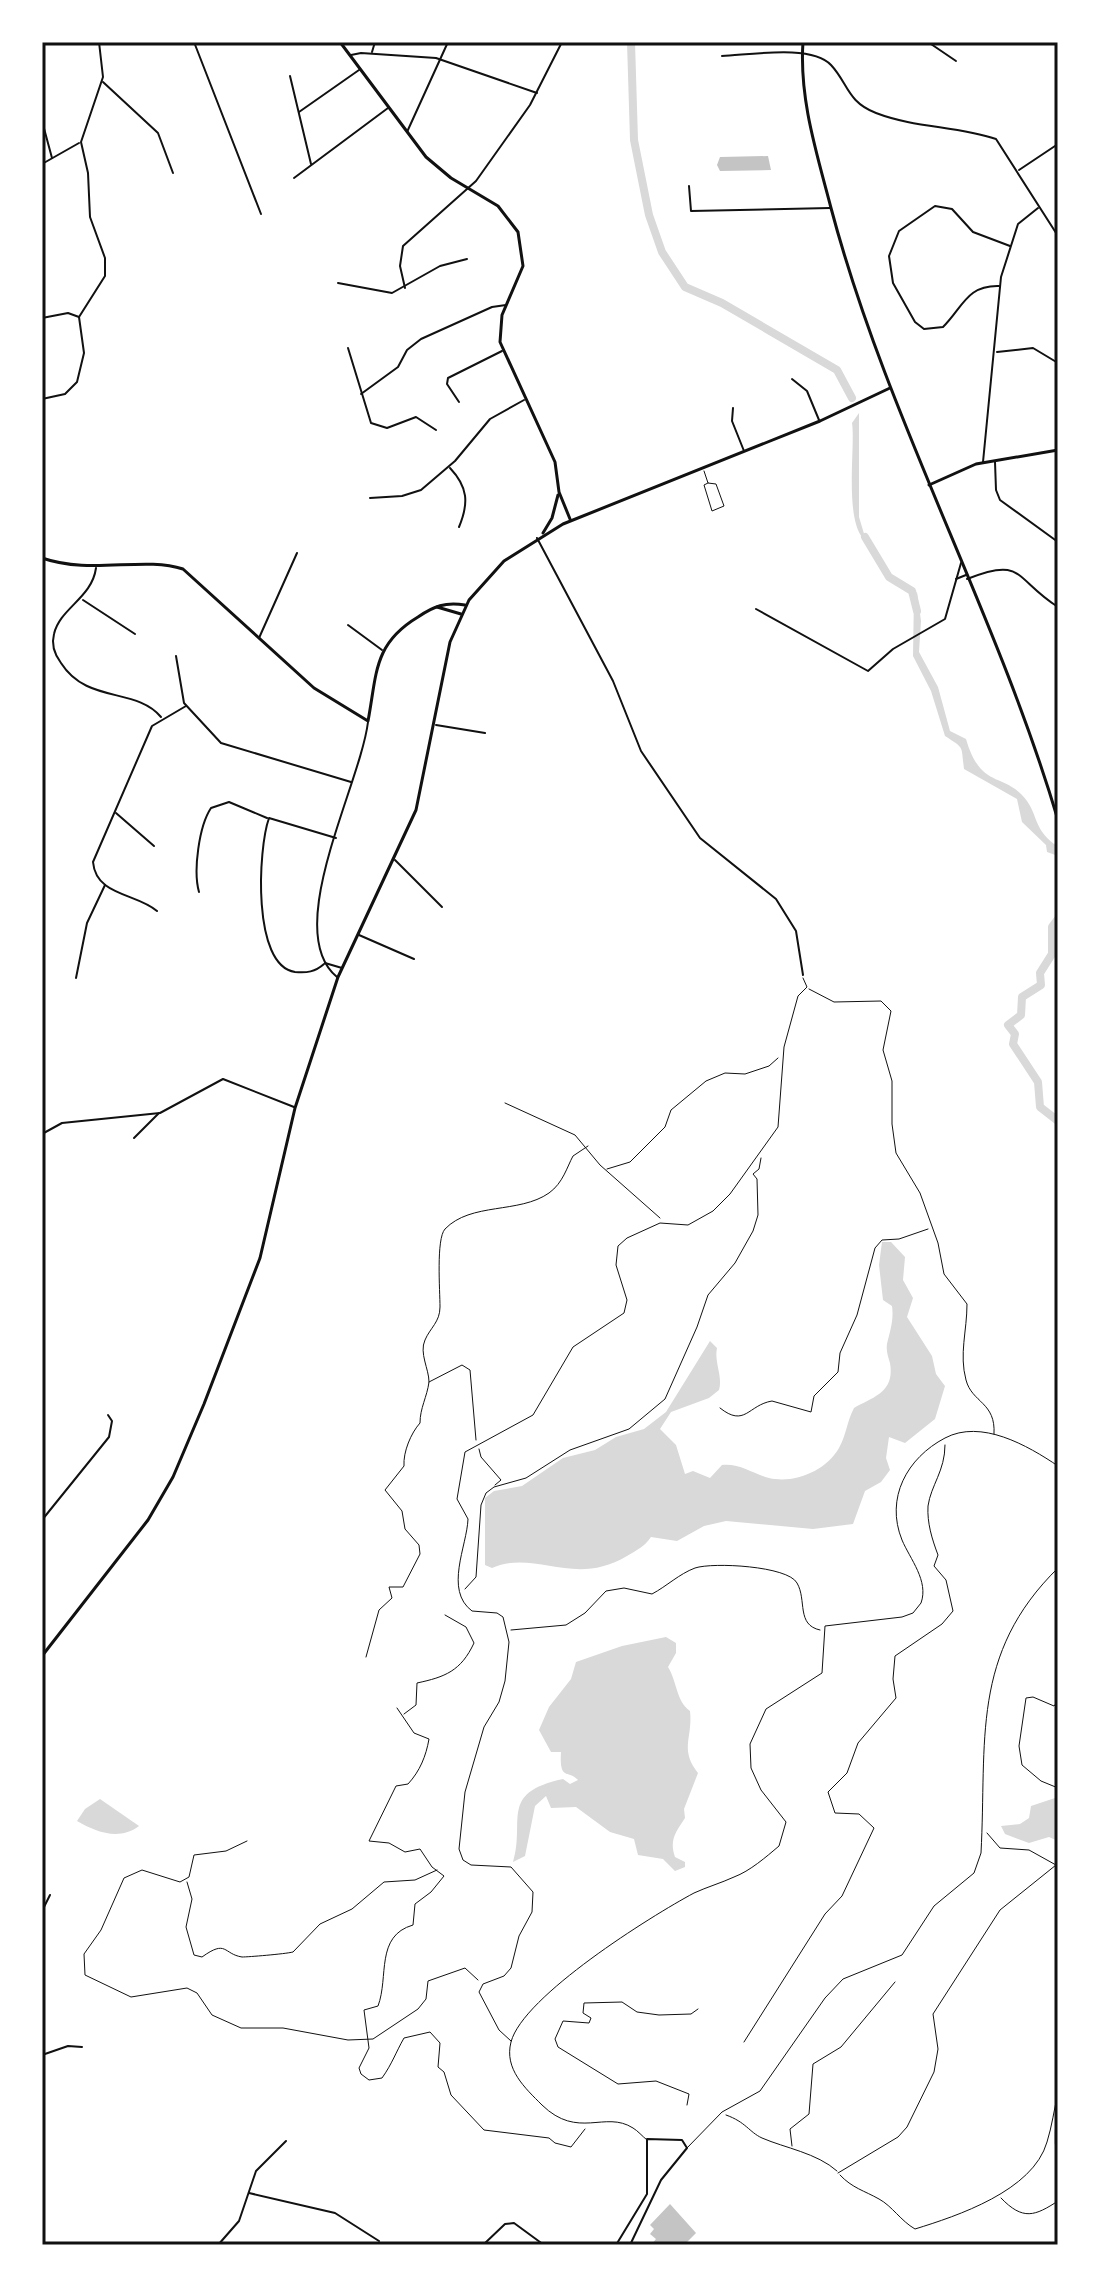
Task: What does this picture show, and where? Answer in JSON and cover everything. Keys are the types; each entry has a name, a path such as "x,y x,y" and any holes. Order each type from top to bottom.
{"main road":[{"path":"340,42 431,163 503,211 520,238 521,273 499,329 502,351 555,462 559,492 570,521"},
{"path":"803,42 806,109 859,309 1027,728 1058,820"},
{"path":"42,1656 148,1520 173,1477 260,1258 295,1108 338,977 395,860 419,802 447,655 465,605 496,568 563,524 820,421 890,388"},
{"path":"929,485 983,462 1058,450"},
{"path":"539,537 555,509 559,492"},
{"path":"555,509 563,524"},
{"path":"42,558 69,565 166,566 183,569 322,695 368,721 382,650 397,630 444,603 465,605"},
{"path":"433,608 446,607 461,614"}],"street":[{"path":"42,399 65,394 78,380 84,353 79,317 101,287 106,267 90,217 88,173 81,142 104,71 99,42"},
{"path":"194,42 261,214"},
{"path":"371,53 375,42"},
{"path":"406,133 448,42"},
{"path":"405,288 400,266 403,246 469,189 537,93 562,42"},
{"path":"928,42 956,61"},
{"path":"350,56 371,53 441,60 537,93"},
{"path":"722,56 802,53 829,63 847,92 867,109 919,125 995,138 1058,236"},
{"path":"298,112 360,69"},
{"path":"290,76 311,164"},
{"path":"102,81 158,133 173,173"},
{"path":"294,178 388,108"},
{"path":"42,121 52,158"},
{"path":"42,164 81,142"},
{"path":"1018,171 1058,144"},
{"path":"689,186 691,211 831,208"},
{"path":"999,286 977,288 956,307 943,327 924,329 915,322 893,283 889,250 903,228 935,206 952,209 973,232 1010,246"},
{"path":"983,462 996,352 999,286 1019,222 1039,207"},
{"path":"338,283 357,284 381,293 405,288 440,266 467,259"},
{"path":"361,394 399,366 410,347 427,335 506,305"},
{"path":"42,318 68,313 79,317"},
{"path":"348,348 368,418 377,427 387,428 415,417 436,430"},
{"path":"996,352 1033,348 1058,363"},
{"path":"459,402 447,384 448,378 502,351"},
{"path":"792,379 807,391 820,421"},
{"path":"370,498 416,492 450,467 490,419 525,400"},
{"path":"733,408 733,422 744,451"},
{"path":"995,460 996,490 1000,500 1058,542"},
{"path":"450,467 466,493 465,512 459,527"},
{"path":"539,537 613,681 644,757 700,838 760,883 776,899 796,931 803,975"},
{"path":"258,639 297,553"},
{"path":"756,609 863,672 946,617 961,563"},
{"path":"97,567 93,583 54,632 54,649 63,666 82,685 147,705 162,718"},
{"path":"955,580 995,568 1009,568 1058,607"},
{"path":"82,599 135,634"},
{"path":"348,625 382,650"},
{"path":"176,656 180,690 186,706 226,746 354,783"},
{"path":"157,911 105,885 96,876 93,862 152,726 186,706"},
{"path":"338,977 324,963 315,940 316,914 364,751 368,721"},
{"path":"434,725 485,733"},
{"path":"199,892 197,873 210,810 218,804 229,802 269,818 336,838"},
{"path":"115,813 154,846"},
{"path":"269,818 262,874 271,955 282,967 298,972 315,971 324,963"},
{"path":"395,860 442,907"},
{"path":"76,978 87,923 105,885"},
{"path":"358,935 414,959"},
{"path":"324,963 342,968"},
{"path":"134,1138 160,1113 224,1078 295,1108"},
{"path":"42,1134 62,1123 160,1113"},
{"path":"42,1520 109,1437 112,1421 108,1415"},
{"path":"42,1911 50,1895"},
{"path":"42,2055 68,2046 82,2047"},
{"path":"616,2245 648,2189 647,2140 651,2137 682,2140 687,2148 656,2191 630,2245"},
{"path":"218,2245 239,2221 256,2171 286,2141"},
{"path":"648,2189 656,2191"},
{"path":"249,2193 339,2215 379,2241"},
{"path":"483,2245 505,2224 514,2223 544,2245"},
{"path":"627,2230 636,2235"}],"lane":[{"path":"703,468 708,483"},
{"path":"708,483 716,484 724,506 712,511 704,485 708,483"},
{"path":"803,975 807,987 834,1002 881,1001 889,1007 892,1020 883,1050 892,1081 893,1139 900,1162 915,1183 933,1228 944,1274 967,1304 961,1355 967,1383 990,1410 994,1435"},
{"path":"511,2041 499,2030 480,1998 483,1984 504,1976 511,1968 519,1936 532,1912 533,1892 511,1867 471,1865 461,1858 459,1849 465,1792 484,1727 502,1695 508,1630 501,1615 472,1611 460,1594 459,1569 468,1519 458,1503 457,1492 463,1456 477,1443 533,1415 573,1347 624,1313 627,1300 616,1265 618,1246 640,1231 666,1224 688,1225 713,1211 730,1194 780,1121 783,1056 798,996 807,987"},
{"path":"647,2140 629,2126 571,2124 555,2117 513,2071 511,2041 535,2007 587,1961 694,1893 740,1874 779,1846 786,1822 761,1790 751,1768 750,1744 766,1709 822,1673 825,1656 823,1630 843,1622 902,1617 917,1609 923,1598 923,1585 901,1539 896,1507 909,1467 928,1448 963,1430 994,1435 1032,1450 1058,1466"},
{"path":"687,2148 722,2112 760,2091 825,1998 843,1979 896,1960 909,1947 934,1906 977,1867 982,1823 986,1707 995,1667 1018,1614 1058,1568"}],"path":[{"path":"607,1169 630,1162 665,1127 671,1110 706,1081 725,1073 745,1074 769,1066 772,1060 783,1056"},
{"path":"505,1103 567,1129 588,1146 591,1156 666,1224"},
{"path":"366,1657 379,1610 392,1598 389,1587 403,1587 420,1554 419,1542 405,1529 402,1511 385,1490 404,1466 412,1433 420,1423 420,1410 429,1382 423,1350 424,1341 438,1319 439,1241 445,1229 467,1216 549,1193 570,1169 573,1156 588,1146"},
{"path":"494,1487 526,1478 570,1450 629,1429 665,1399 692,1340 708,1295 735,1263 753,1231 758,1203 757,1179 753,1174 759,1169 759,1153"},
{"path":"720,1408 729,1416 740,1417 772,1401 811,1412 814,1396 838,1372 840,1353 855,1324 875,1248 882,1240 899,1239 933,1228"},
{"path":"429,1382 462,1365 470,1370 477,1443 481,1457 501,1480 486,1493 481,1505 476,1577 460,1594"},
{"path":"744,2042 825,1914 842,1896 874,1828 859,1814 835,1813 828,1792 847,1773 858,1743 896,1698 893,1679 895,1656 942,1624 953,1611 946,1580 934,1566 938,1555 930,1532 928,1503 940,1478 944,1438"},
{"path":"508,1630 566,1625 585,1613 606,1591 624,1588 652,1594 678,1577 705,1565 771,1570 791,1575 799,1586 805,1619 812,1627 823,1630"},
{"path":"402,1715 416,1705 417,1683 447,1676 466,1660 474,1643 466,1627 445,1615"},
{"path":"1058,1701 1054,1706 1033,1697 1026,1698 1019,1746 1022,1765 1041,1781 1058,1788"},
{"path":"397,1708 414,1733 429,1739 427,1749 415,1776 408,1784 396,1786 369,1841 389,1843 405,1852 420,1849 432,1867 439,1869 444,1876 415,1904 413,1925 403,1929 384,1951 383,1994 378,2006 364,2010 369,2040 359,2068 364,2079 382,2078 389,2062 398,2055 404,2038 409,2034 434,2033 440,2043 438,2067 444,2072 451,2095 484,2130 549,2138 571,2147 589,2124"},
{"path":"982,1823 988,1838 1000,1848 1029,1850 1057,1864"},
{"path":"247,1841 226,1851 194,1855 186,1879 192,1899 186,1927 194,1955 202,1957 217,1949 229,1948 245,1957 293,1952 320,1924 352,1909 384,1882 415,1880 439,1869"},
{"path":"1057,1864 1058,1871"},
{"path":"838,2173 898,2137 907,2127 934,2072 938,2049 933,2014 1000,1910 1057,1864"},
{"path":"186,1879 167,1880 142,1870 124,1878 101,1930 84,1954 85,1975 131,1997 187,1988 197,1993 212,2015 241,2028 283,2028 336,2040 369,2040 423,2004 428,1981 434,1976 465,1968 483,1984"},
{"path":"794,2148 789,2138 790,2129 809,2114 813,2064 841,2047 895,1982"},
{"path":"687,2105 689,2094 656,2081 618,2084 558,2047 555,2039 563,2021 582,2025 589,2023 591,2018 583,2013 584,2003 622,2002 637,2012 659,2015 691,2014 698,2009"},
{"path":"722,2112 748,2124 759,2137 794,2148 838,2173 859,2191 881,2200 901,2221 915,2229 953,2213 977,2209 999,2196 1041,2153 1058,2093"},
{"path":"999,2196 1020,2213 1042,2213 1058,2201"}],"shaded area":[{"path":"859,413 859,517 865,537 872,544 862,538 853,509 852,423"},
{"path":"917,592 921,621 919,652 938,687 950,731 966,739 972,755 986,774 1010,786 1027,801 1043,833 1054,844 1058,842 1058,856 1047,852 1046,845 1022,822 1017,799 964,769 961,748 945,736 931,691 913,656 914,595"},
{"path":"882,1242 891,1242 905,1257 903,1280 913,1298 907,1317 932,1356 936,1374 945,1386 935,1419 905,1443 889,1437 886,1458 890,1470 881,1482 865,1491 853,1524 813,1529 726,1521 704,1526 677,1541 651,1537 627,1556 590,1569 524,1563 508,1563 492,1568 485,1565 485,1498 494,1491 522,1486 563,1458 595,1450 616,1437 644,1429 666,1412 710,1341 717,1348 719,1390 709,1398 671,1412 660,1429 676,1445 685,1474 693,1471 710,1478 722,1465 729,1465 769,1478 789,1479 808,1474 826,1463 841,1443 854,1408 875,1397 889,1381 891,1373 887,1347 892,1306 883,1300 879,1265"},
{"path":"666,1637 676,1643 676,1653 668,1667 682,1702 690,1711 688,1750 698,1773 684,1809 685,1818 673,1841 675,1857 685,1862 685,1867 675,1871 663,1859 638,1855 634,1839 610,1832 576,1807 551,1808 546,1796 535,1806 525,1856 513,1862 518,1810 522,1801 543,1785 563,1779 570,1784 578,1780 563,1771 561,1752 551,1752 539,1730 549,1707 571,1679 576,1662 622,1646"},
{"path":"1058,1797 1058,1841 1049,1837 1029,1843 1005,1834 1001,1826 1020,1824 1029,1818 1031,1806"},
{"path":"100,1799 139,1826 116,1834 92,1829 77,1821 85,1809"}],"building":[{"path":"768,156 771,170 720,171 717,165 720,157"},
{"path":"670,2204 696,2233 684,2245 651,2245 656,2239 650,2234 654,2229 650,2225"}],"waterway":[{"path":"631,42 634,140 649,215 662,252 685,287 722,303 837,370 852,398"},
{"path":"865,537 889,577 912,591 917,611"},
{"path":"1058,919 1052,927 1052,954 1040,973 1041,985 1022,997 1021,1015 1008,1025 1015,1034 1013,1044 1038,1082 1040,1107 1058,1121"},
{"path":"1058,2132 1058,2142"}]}
